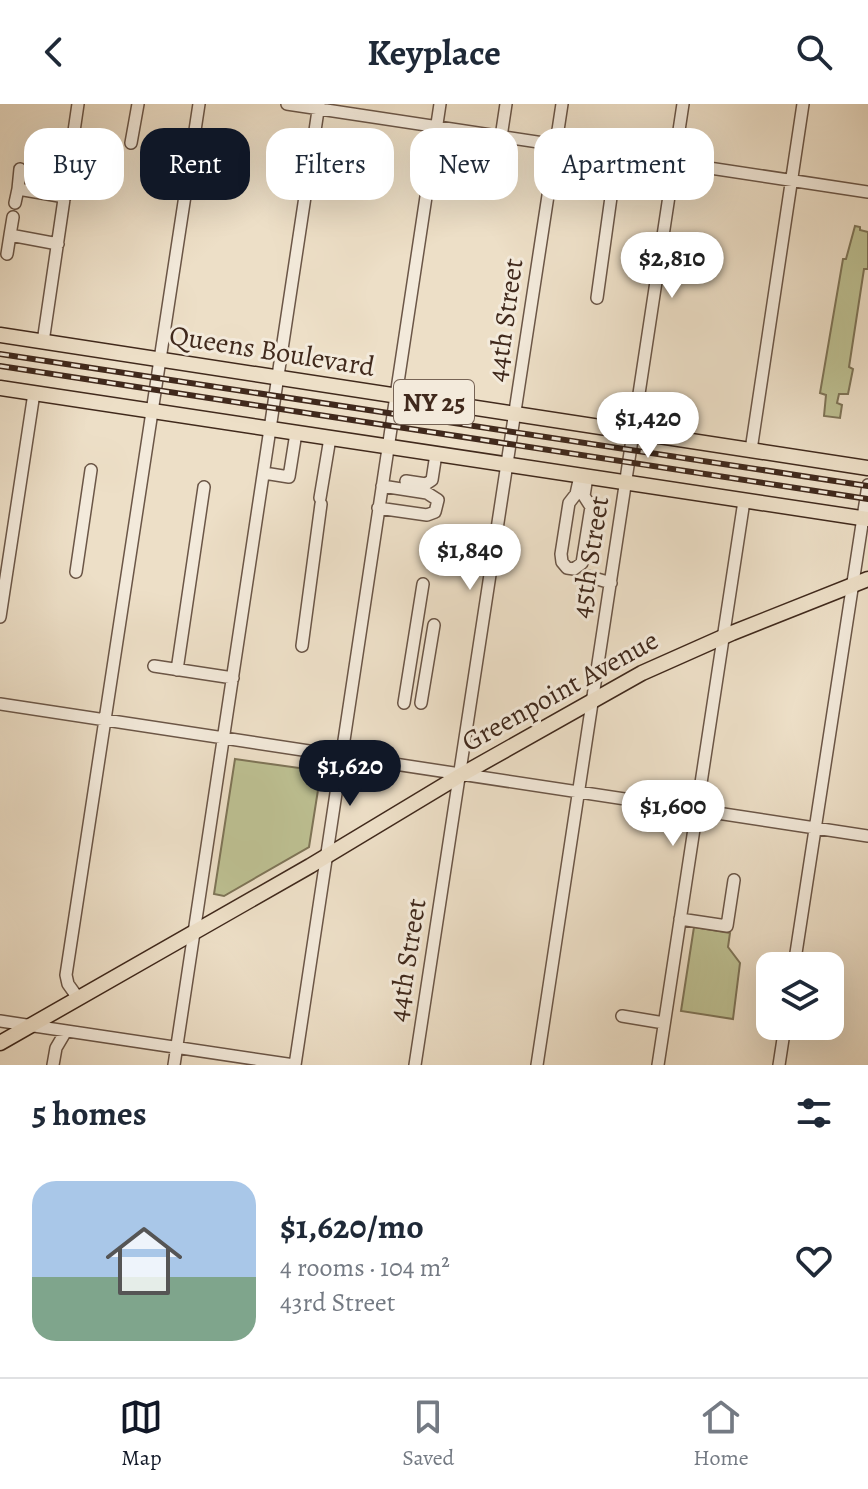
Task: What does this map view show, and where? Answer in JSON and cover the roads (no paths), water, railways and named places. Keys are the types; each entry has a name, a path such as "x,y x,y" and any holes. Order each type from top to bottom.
{"main road":[{"name":"Queens Boulevard","path":"0,335 868,468"},
{"name":"NY 25","path":"0,388 866,519"},
{"name":"Greenpoint Avenue","path":"0,1043 657,665 868,579"}],"street":[{"path":"75,128 78,104"},
{"path":"131,143 138,104"},
{"path":"78,998 66,975 199,104"},
{"path":"287,104 318,106 444,128"},
{"path":"0,1021 295,1065 440,104"},
{"path":"500,128 504,104"},
{"name":"44th Street","path":"558,128 562,104"},
{"name":"45th Street","path":"679,128 683,104"},
{"path":"751,450 803,104"},
{"path":"174,1065 318,106"},
{"path":"15,203 20,169"},
{"path":"714,169 868,192"},
{"path":"18,189 24,190"},
{"path":"43,342 65,200"},
{"name":"44th Street","path":"415,1065 548,200"},
{"path":"597,298 611,200"},
{"name":"45th Street","path":"537,1065 668,200"},
{"path":"7,254 13,217"},
{"path":"10,235 58,244"},
{"path":"0,617 34,393"},
{"path":"264,473 289,477 296,433"},
{"path":"302,646 330,438"},
{"path":"406,481 426,484 432,480 436,454"},
{"path":"76,572 91,470"},
{"path":"583,476 584,496 591,507 582,563 574,569 567,568 561,554 569,503 583,476"},
{"path":"796,952 866,519 868,485"},
{"path":"378,508 427,515 439,506 438,500 430,494 382,486"},
{"path":"177,670 204,487"},
{"path":"658,1065 744,501"},
{"path":"587,576 611,583"},
{"path":"404,703 423,584"},
{"path":"421,703 434,625"},
{"path":"154,666 233,678"},
{"path":"0,704 868,836"},
{"path":"680,919 727,926 734,880"},
{"path":"622,1016 664,1023"},
{"path":"53,1065 56,1048 66,1031"},
{"path":"779,1065 783,1040"}],"railway":[{"path":"0,354 868,486"},
{"path":"0,366 868,499"}]}
